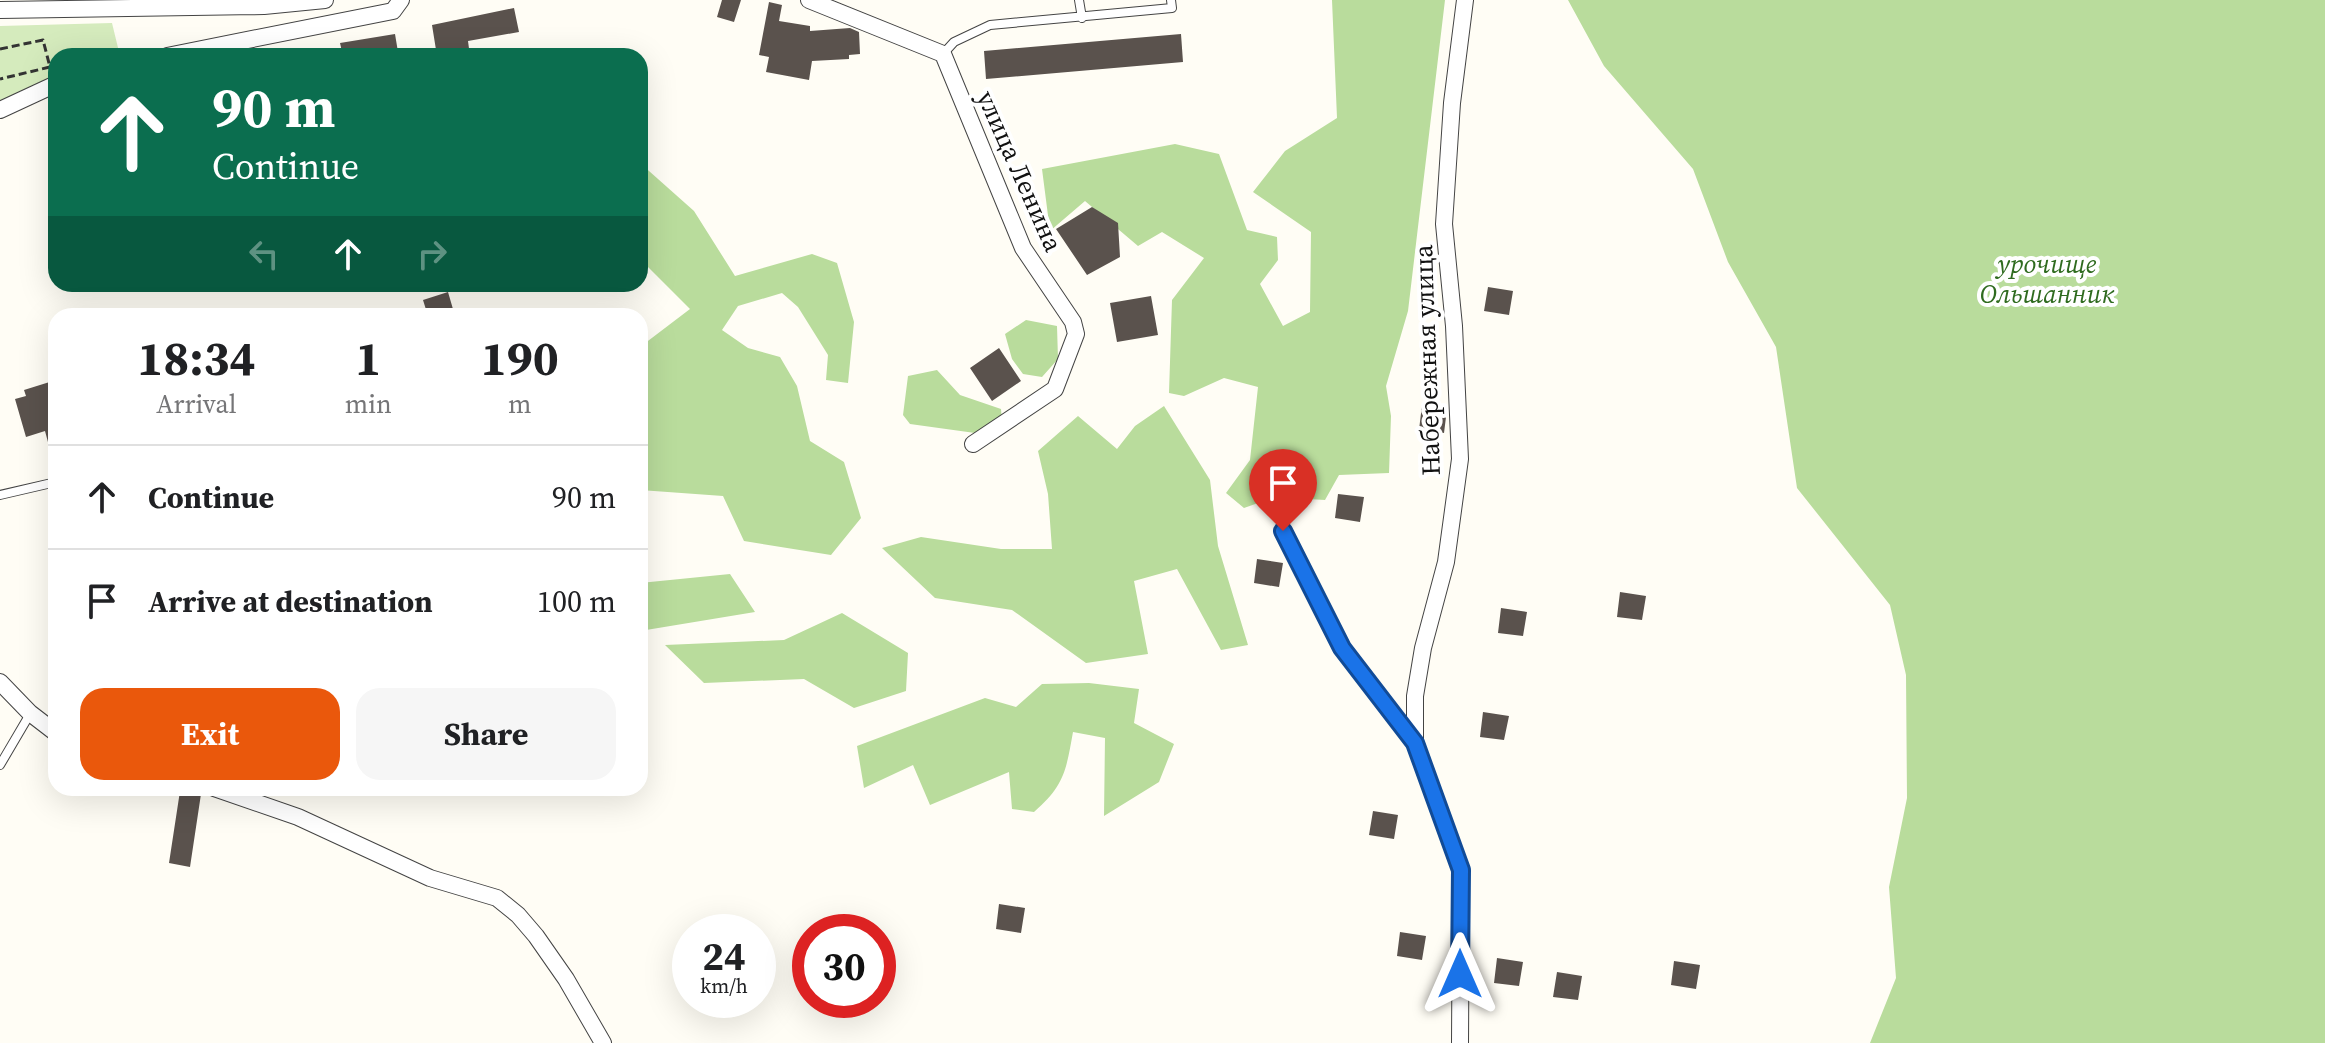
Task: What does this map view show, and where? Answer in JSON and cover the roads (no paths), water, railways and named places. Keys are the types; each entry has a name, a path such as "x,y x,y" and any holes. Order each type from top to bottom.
{"street":[{"path":"0,10 264,6 325,0"},
{"path":"207,48 393,11 401,0"},
{"path":"809,0 943,54"},
{"name":"Набережная улица","path":"1460,1043 1461,870 1415,743 1415,696 1423,648 1446,562 1460,459 1454,326 1444,224 1452,103 1465,0"},
{"name":"улица Ленина","path":"943,54 1023,248 1073,322 1076,334 1055,389 973,444"},
{"path":"0,110 48,88"},
{"path":"1283,531 1342,648 1415,743"},
{"path":"0,682 48,727"},
{"path":"237,796 298,817 430,878 497,898 518,915 536,936 566,979 603,1043"}],"lane":[{"path":"1079,0 1082,18"},
{"path":"943,54 954,42 990,25 1172,8 1171,0"},
{"path":"0,495 48,484"},
{"path":"0,765 30,713"}],"park label":[{"name":"урочище Ольшанник","path":"2047,279"}]}
